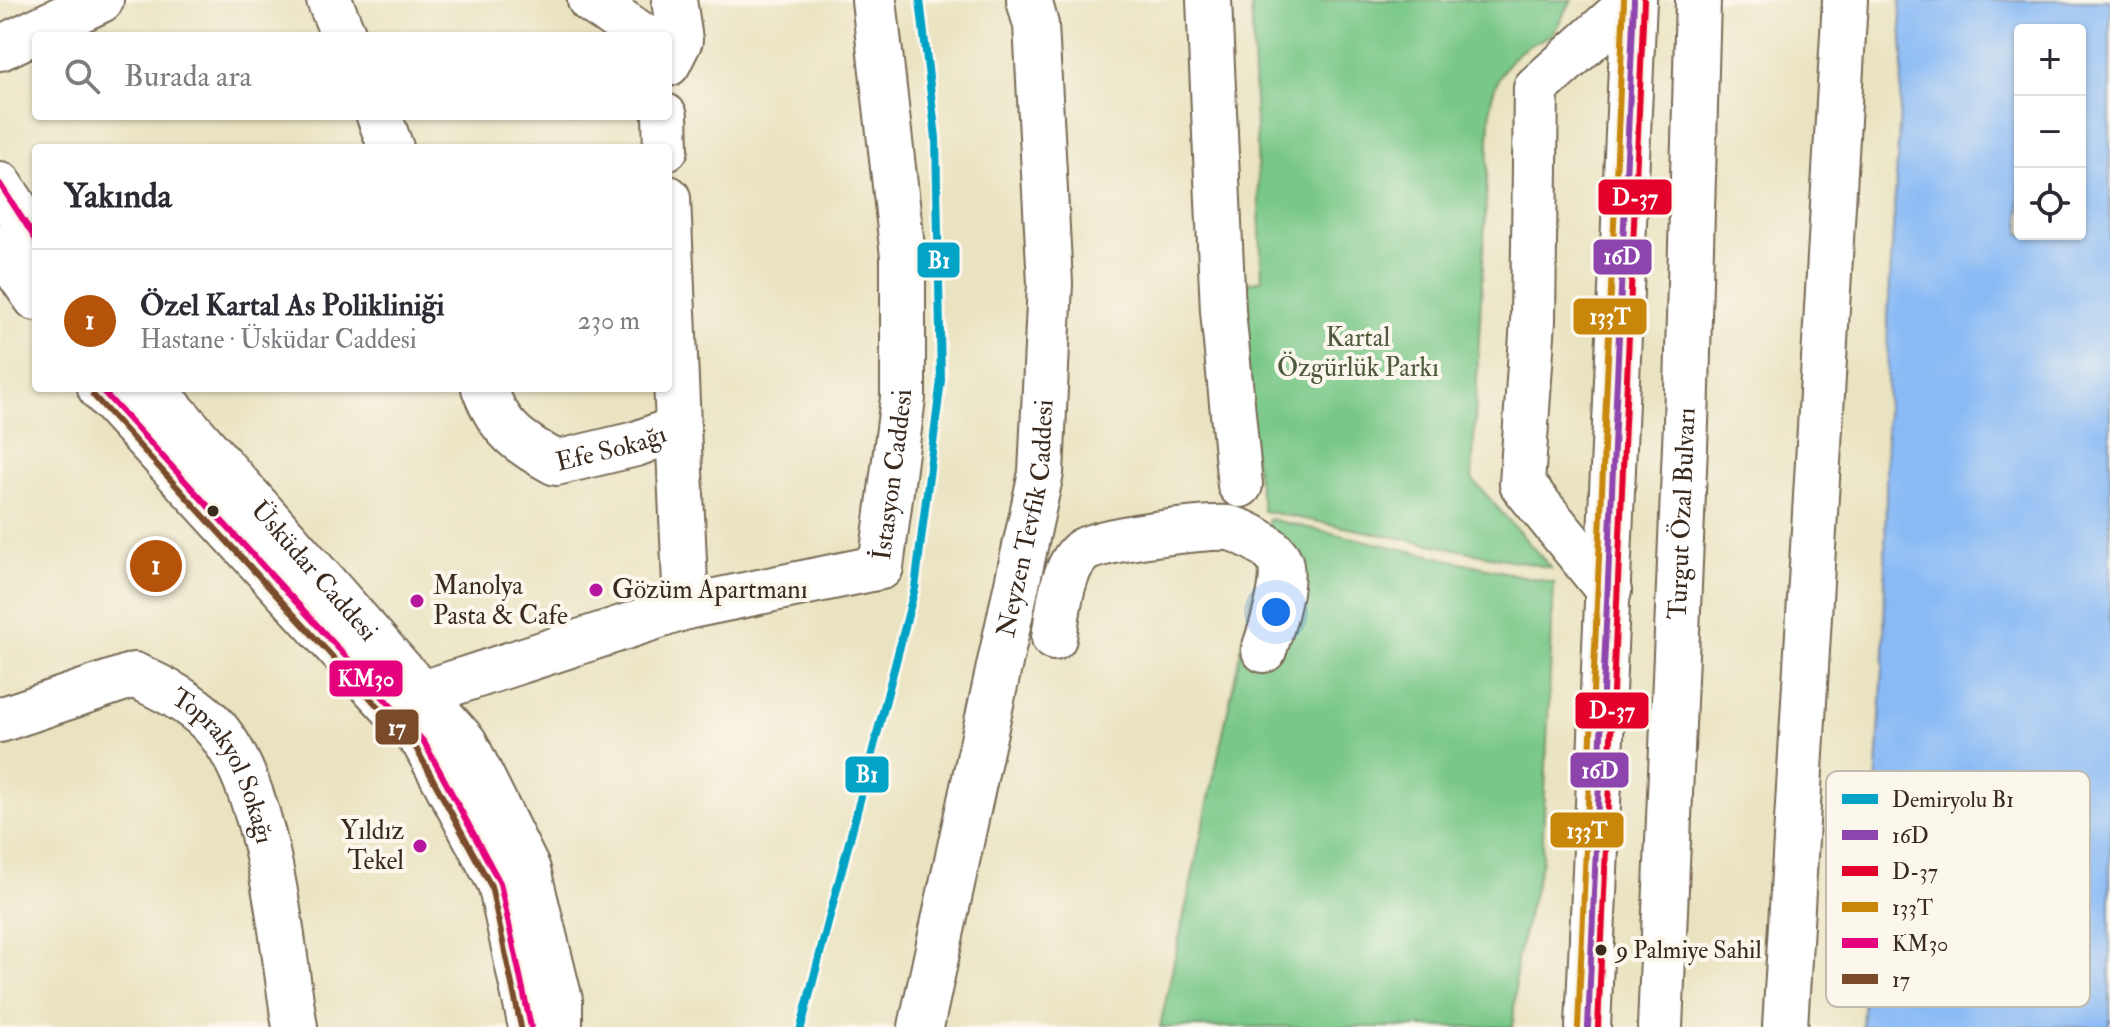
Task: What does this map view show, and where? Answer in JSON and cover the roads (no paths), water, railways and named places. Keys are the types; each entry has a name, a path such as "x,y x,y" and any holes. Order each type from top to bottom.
{"main road":[{"path":"34,32 101,0"},
{"path":"329,0 342,32"},
{"path":"590,0 637,32"},
{"path":"672,56 680,40 674,0"},
{"name":"İstasyon Caddesi","path":"420,694 686,607 881,567 903,398 903,256 874,0"},
{"name":"Neyzen Tevfik Caddesi","path":"921,1027 1041,473 1050,283 1036,25 1029,0"},
{"path":"1209,0 1223,311 1240,485"},
{"path":"1588,1027 1634,0"},
{"path":"1609,591 1522,484 1533,320 1536,88 1634,0"},
{"name":"Turgut Özal Bulvarı","path":"1660,1027 1686,423 1698,0"},
{"path":"1785,1027 1845,0"},
{"path":"0,48 32,33"},
{"path":"380,120 390,144"},
{"path":"665,120 666,144"},
{"path":"0,184 32,234"},
{"path":"0,246 32,292"},
{"path":"672,290 686,607"},
{"name":"Üsküdar Caddesi","path":"104,392 424,742 500,883 531,1027"},
{"name":"Üsküdar Caddesi","path":"157,392 332,588 465,743 528,870 560,1000 560,1027"},
{"name":"Efe Sokağı","path":"485,392 491,408 514,440 556,463 636,444 678,428"},
{"path":"1054,638 1061,596 1081,552 1091,546 1143,536 1229,528 1248,535 1277,557 1282,567 1277,612 1264,650"},
{"name":"Toprakyol Sokağı","path":"0,720 134,675 175,694 212,724 238,764 260,823 295,1027"}],"water":[{"path":"1900,0 2110,0 2110,1027 1862,1027 1863,1007 2090,1007 2090,771 1877,771 1884,650 1888,315 1903,57"}],"rail line":[{"name":"B1","path":"801,1027 915,588 941,380 936,138 920,0"}],"place":[{"name":"Özel Kartal As Polikliniği","path":"156,566"},
{"name":"Gözüm Apartmanı","path":"596,590"},
{"name":"Manolya Pasta & Cafe","path":"417,601"},
{"name":"Yıldız Tekel","path":"420,846"},
{"name":"9 Palmiye Sahil","path":"1601,950"}],"park label":[{"name":"Kartal Özgürlük Parkı","path":"1358,353"}]}
